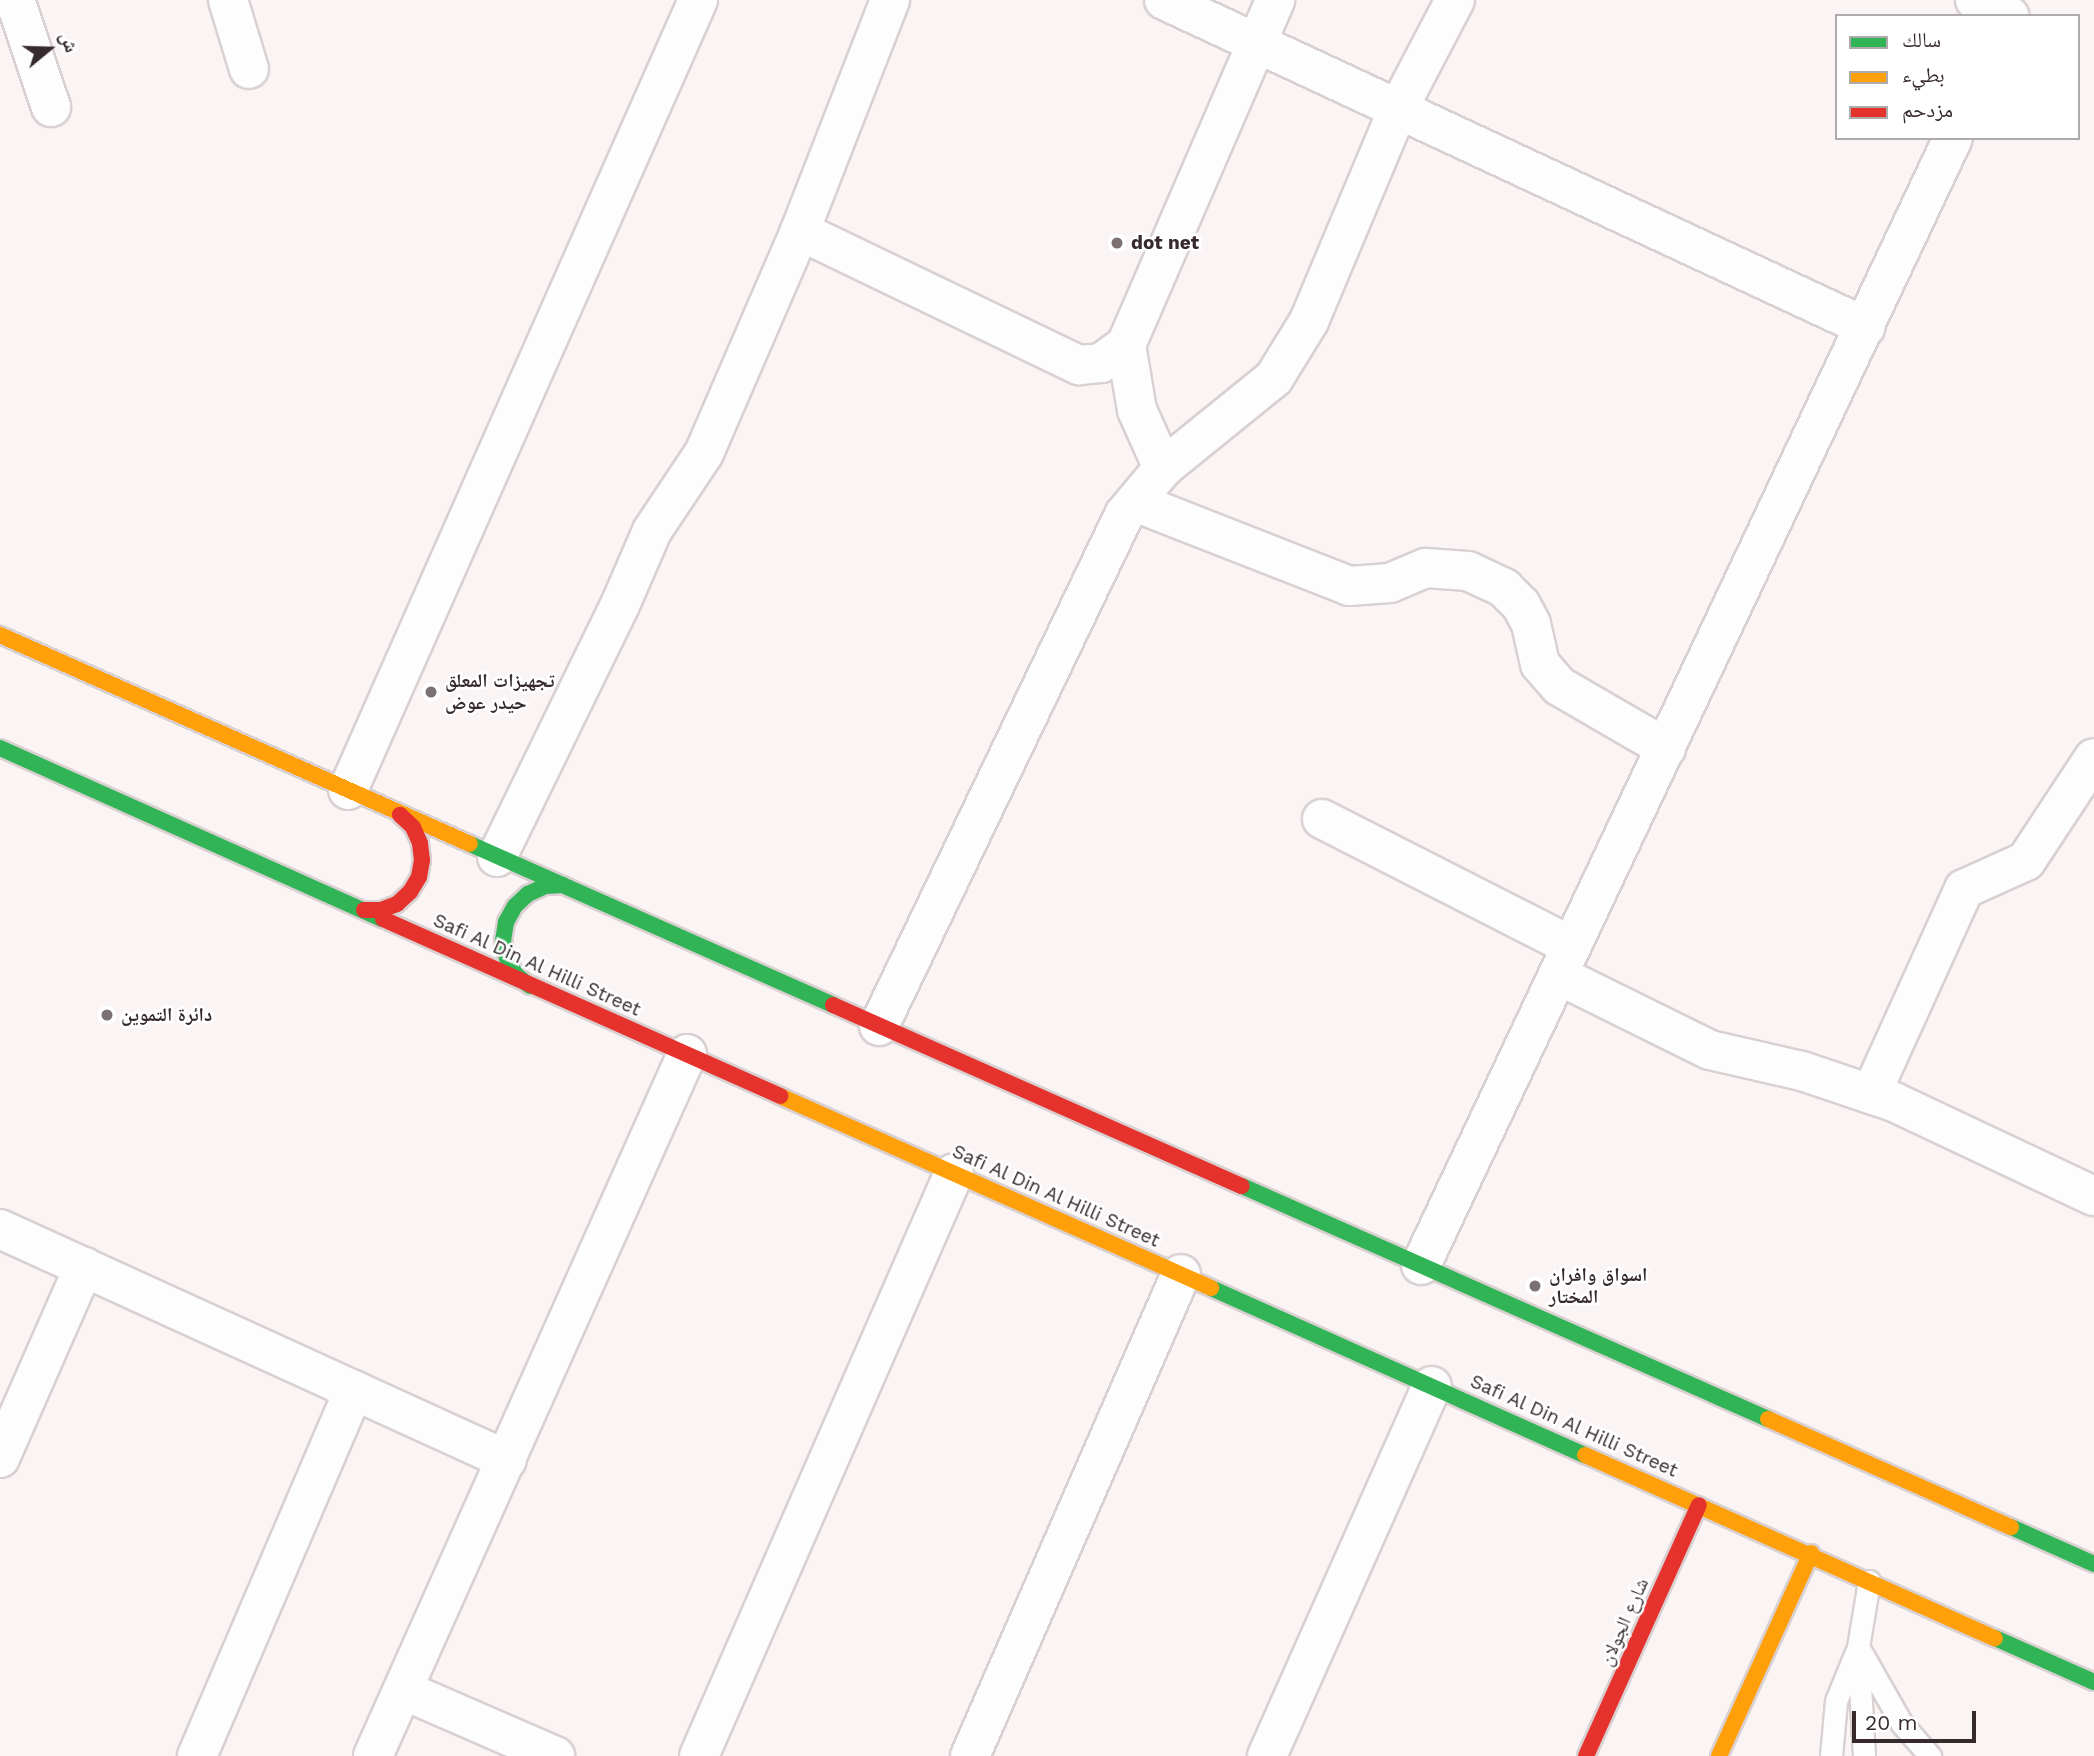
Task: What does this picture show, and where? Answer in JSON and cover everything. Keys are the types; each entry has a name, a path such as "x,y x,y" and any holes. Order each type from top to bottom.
{"main road":[{"path":"0,635 400,815 2094,1564"},
{"name":"Safi Al Din Al Hilli Street","path":"0,748 1432,1387 1811,1553 2094,1682"},
{"path":"363,910 381,910 397,904 410,892 419,877 422,860 420,843 412,827 400,815"},
{"path":"530,986 516,975 507,958 503,941 506,922 515,906 528,894 545,886 563,885"},
{"name":"شارع الجولان","path":"1586,1756 1699,1505"},
{"path":"1719,1756 1811,1553"}],"street":[{"path":"15,0 51,107"},
{"path":"228,0 249,69"},
{"path":"348,790 698,0"},
{"path":"497,857 620,605 652,531 704,453 800,231 890,0"},
{"path":"1164,0 1866,327"},
{"path":"800,231 1079,365 1101,363 1126,345 1275,0"},
{"path":"879,1026 1118,528 1163,468 1274,378 1309,321 1398,109 1455,0"},
{"path":"1975,0 2005,14"},
{"path":"1421,1265 1952,140"},
{"path":"1126,345 1137,410 1163,468"},
{"path":"1135,502 1349,586 1390,583 1426,568 1468,571 1504,588 1521,605 1531,624 1540,664 1559,686 1666,748"},
{"path":"1871,1094 1964,889 2026,861 2094,758"},
{"path":"1322,819 1710,1050 1802,1071 1895,1102 2094,1196"},
{"path":"373,1756 687,1054"},
{"path":"699,1756 954,1173"},
{"path":"0,1229 507,1460"},
{"path":"0,1458 84,1267"},
{"path":"970,1756 1181,1275"},
{"path":"1267,1756 1432,1387"},
{"path":"204,1754 354,1390"},
{"path":"403,1690 555,1756"}],"lane":[{"path":"1864,1756 1858,1647 1869,1581"},
{"path":"1832,1756 1836,1701 1858,1647"},
{"path":"1858,1647 1902,1724 1930,1756"}],"traffic: fast":[{"path":"0,748 383,919"},
{"path":"470,844 833,1005"},
{"path":"530,986 516,975 507,958 503,941 506,922 515,906 528,894 545,886 563,885"},
{"path":"1242,1186 1768,1419"},
{"path":"1211,1288 1585,1455"},
{"path":"2011,1527 2094,1564"},
{"path":"1995,1638 2094,1682"}],"traffic: slow":[{"path":"0,635 470,844"},
{"path":"780,1096 1211,1288"},
{"path":"1768,1419 2011,1527"},
{"path":"1585,1455 1995,1638"},
{"path":"1719,1756 1811,1553"}],"traffic: jam":[{"path":"364,910 381,910 397,904 410,892 419,877 422,860 420,843 413,827 400,815"},
{"path":"383,919 780,1096"},
{"path":"833,1005 1242,1186"},
{"path":"1586,1756 1699,1505"}],"place":[{"name":"dot net","path":"1117,243"},
{"name":"تجهيزات المعلق حيدر عوض","path":"431,692"},
{"name":"دائرة التموين","path":"107,1015"},
{"name":"اسواق وافران المختار","path":"1535,1286"}]}
